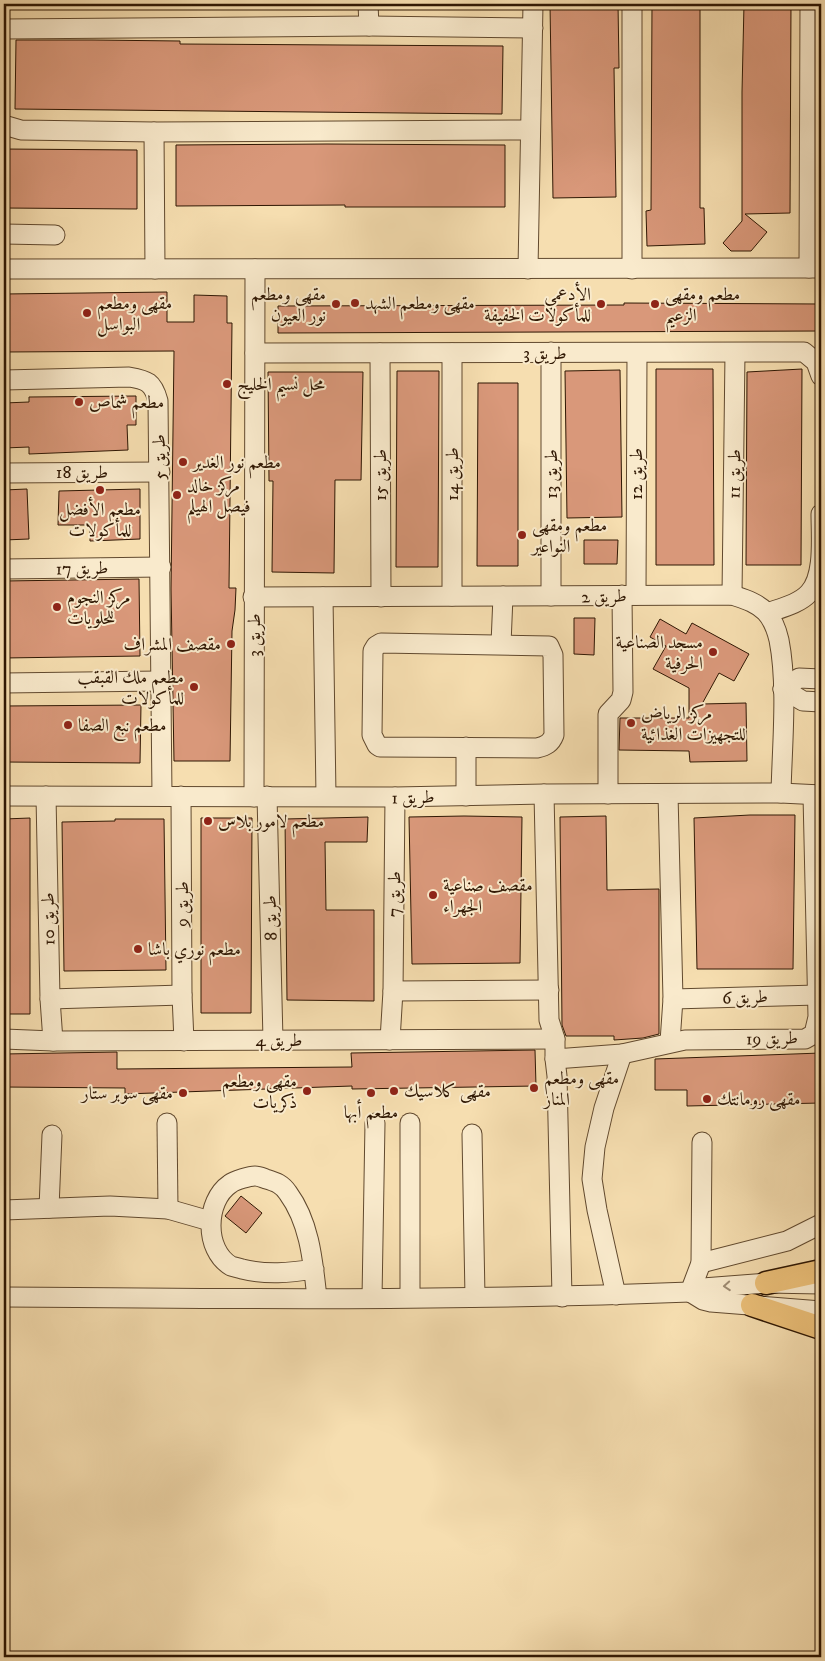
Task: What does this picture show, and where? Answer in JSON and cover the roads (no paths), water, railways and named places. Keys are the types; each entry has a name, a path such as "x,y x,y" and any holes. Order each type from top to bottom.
{"main road":[{"path":"766,1283 821,1271"},
{"path":"752,1305 821,1328"}],"street":[{"path":"368,4 369,26"},
{"path":"528,269 534,4"},
{"path":"632,4 632,268"},
{"path":"4,269 815,268 815,37 810,4"},
{"path":"4,29 369,26 533,28"},
{"path":"4,125 21,130 154,132 530,130"},
{"path":"154,132 155,269"},
{"path":"4,234 55,235"},
{"name":"طريق 3","path":"255,269 253,597 261,796"},
{"name":"طريق 13","path":"551,352 551,596"},
{"name":"طريق 3","path":"255,353 804,352 816,362 821,376"},
{"name":"طريق 15","path":"380,353 381,597"},
{"name":"طريق 14","path":"452,353 452,596"},
{"name":"طريق 12","path":"608,794 608,714 621,700 623,692 629,595 637,353"},
{"name":"طريق 11","path":"732,595 736,353"},
{"name":"طريق 5","path":"4,380 129,377 144,380 155,391 158,401 160,472 160,681 172,796"},
{"name":"طريق 18","path":"4,473 160,472"},
{"path":"781,794 783,689 779,638 767,613 792,604 808,594 816,584 820,573 821,514"},
{"name":"طريق 17","path":"4,570 161,567"},
{"name":"طريق 2","path":"253,597 732,595 757,605 767,613"},
{"path":"500,644 503,596"},
{"path":"323,597 326,796"},
{"path":"381,643 500,644 545,645 552,649 554,735 552,741 537,748 380,747 377,745 372,735 373,651 376,646 381,643"},
{"path":"783,689 799,678 821,679"},
{"path":"4,683 160,681"},
{"path":"783,689 803,701 821,702"},
{"path":"466,747 466,796"},
{"path":"544,794 550,1020 555,1040 557,1076 562,1296"},
{"path":"668,794 673,999 670,1042"},
{"name":"طريق 1","path":"4,796 817,795"},
{"name":"طريق 19","path":"555,1059 622,1054 670,1042 705,1039 805,1039 814,1034 818,1017 817,795"},
{"name":"طريق 10","path":"46,796 50,999 53,1041"},
{"name":"طريق 9","path":"172,796 184,1041"},
{"name":"طريق 8","path":"261,796 273,1040"},
{"name":"طريق 7","path":"390,1040 393,991 395,797"},
{"path":"393,991 549,990"},
{"path":"50,999 182,995"},
{"name":"طريق 6","path":"673,999 817,995"},
{"name":"طريق 4","path":"4,1039 53,1041 555,1040"},
{"path":"616,1295 592,1179 595,1147 604,1108 622,1054"},
{"path":"167,1123 168,1210"},
{"path":"372,1298 375,1123"},
{"path":"410,1123 410,1297"},
{"path":"472,1134 475,1297"},
{"path":"50,1208 52,1135"},
{"path":"690,1292 701,1263 702,1142"},
{"path":"314,1269 284,1274 258,1273 231,1266 217,1252 212,1238 210,1220 216,1200 230,1183 256,1176 279,1183 288,1192 306,1231 312,1253 314,1269 317,1298"},
{"path":"4,1210 110,1206 168,1210 210,1220"},
{"path":"701,1263 787,1241 821,1224"},
{"path":"4,1297 372,1298 562,1296 690,1292 702,1288 766,1283 821,1284"},
{"path":"690,1292 703,1300 711,1302 821,1311"}],"place":[{"name":"مقهى ومطعم الشهد","path":"355,303"},
{"name":"مقهى ومطعم نور العيون","path":"336,304"},
{"name":"الأدعمي للمأكولات الخفيفة","path":"601,304"},
{"name":"مطعم ومقهى الزعيم","path":"655,304"},
{"name":"مقهى ومطعم البواسل","path":"87,313"},
{"name":"محل نسيم الخليج","path":"227,384"},
{"name":"مطعم شماص","path":"79,402"},
{"name":"مطعم نور الغدير","path":"183,462"},
{"name":"مطعم الأفضل للمأكولات","path":"100,490"},
{"name":"مركز خالد فيصل الهيلم","path":"177,495"},
{"name":"مطعم ومقهى النواعير","path":"522,535"},
{"name":"مركز النجوم للحلويات","path":"57,607"},
{"name":"مقصف المشراف","path":"231,644"},
{"name":"مسجد الصناعية الحرفية","path":"713,652"},
{"name":"مطعم ملك القبقب للمأكولات","path":"194,687"},
{"name":"مركز الرياض للتجهيزات الغذائية","path":"631,723"},
{"name":"مطعم نبع الصفا","path":"68,725"},
{"name":"مطعم لامور بلاس","path":"208,821"},
{"name":"مقصف صناعية الجهراء","path":"433,895"},
{"name":"مطعم نوري باشا","path":"138,949"},
{"name":"مقهى ومطعم المنار","path":"534,1088"},
{"name":"مقهى ومطعم ذكريات","path":"307,1091"},
{"name":"مقهى كلاسيك","path":"394,1091"},
{"name":"مقهى سوبر ستار","path":"183,1093"},
{"name":"مطعم أبها","path":"371,1093"},
{"name":"مقهى رومانتك","path":"707,1099"}]}
